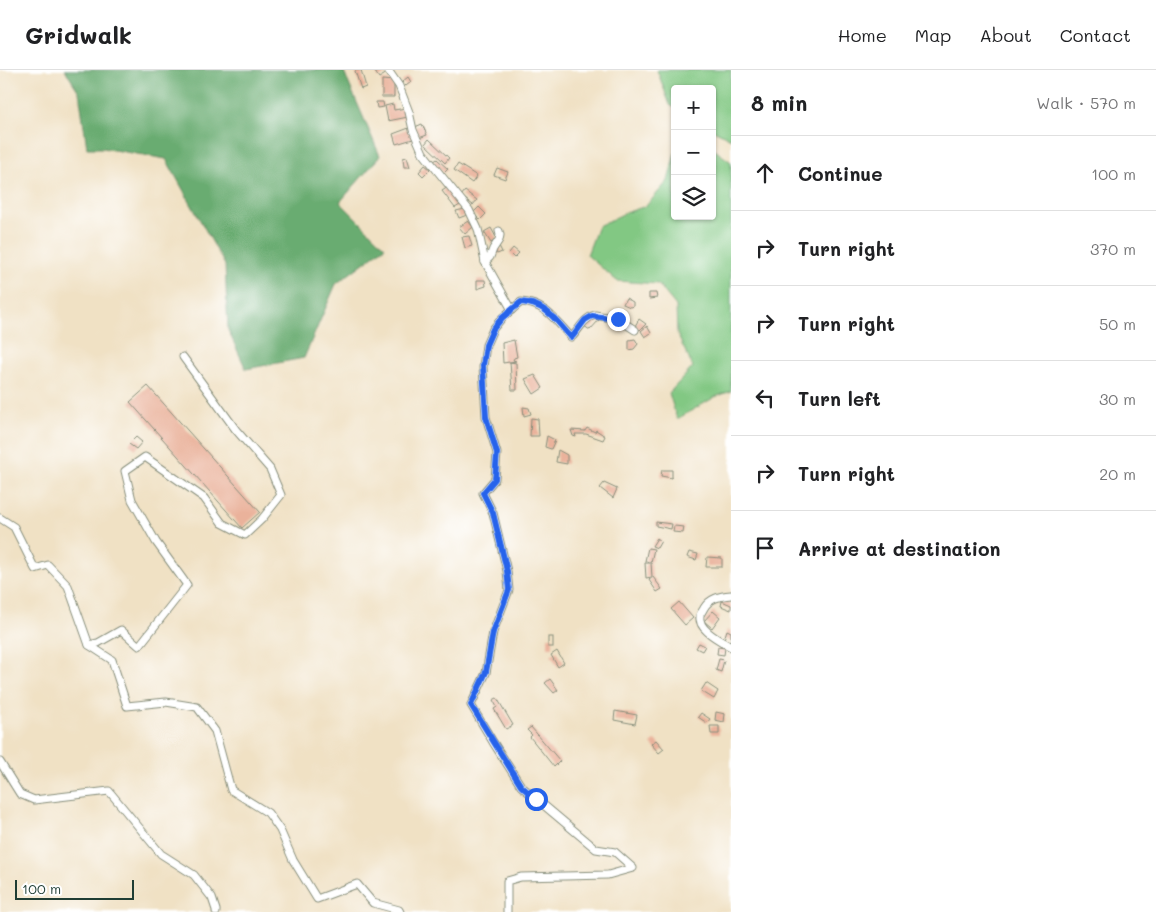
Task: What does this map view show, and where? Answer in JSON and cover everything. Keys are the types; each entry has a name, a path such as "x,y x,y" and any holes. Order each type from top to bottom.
{"street":[{"path":"388,70 399,86 409,112 413,130 423,153 469,210 478,229 485,262 512,310"},
{"path":"485,262 490,257 499,240 500,231"},
{"path":"507,912 507,881 521,878 608,875 633,868 615,852 596,849 521,786 471,705 486,672 493,632 509,590 507,571 493,513 483,493 495,479 497,453 486,417 483,366 486,345 493,329 502,318 521,302 532,303 541,307 571,337 585,320 594,315 618,319 636,330"},
{"path":"89,645 98,643 121,630 138,646 187,585 156,542 132,500 125,471 145,457 204,498 222,523 245,535 262,519 281,495 270,469 236,430 183,357"},
{"path":"0,518 14,527 35,569 48,565 68,586 89,645 112,660 127,706 166,702 197,707 215,731 231,790 268,813 280,830 293,860 317,899 357,884 372,903 399,910 400,912"},
{"path":"731,595 720,596 707,602 700,614 701,624 712,636 731,647"},
{"path":"0,762 20,794 34,800 110,791 161,854 194,875 212,898 216,912"}],"green space":[{"path":"65,70 343,70 380,156 340,202 385,247 336,284 304,358 246,369 228,330 225,265 166,159 102,148 87,148 79,92"},
{"path":"657,70 731,70 731,139 716,131 716,85 671,85 670,105"},
{"path":"716,151 731,162 731,391 715,397 677,419 669,393 693,367 677,334 676,306 658,284 617,281 587,255 598,226 625,213 646,206 668,181 671,169 671,220 716,220"}],"building":[{"path":"361,70 366,87 361,89 355,71"},
{"path":"385,70 387,73 379,78 375,72"},
{"path":"408,77 411,82 406,86 402,82"},
{"path":"382,80 394,81 394,97 382,97"},
{"path":"376,102 383,102 384,107 377,108"},
{"path":"393,104 394,110 406,108 408,117 388,121 385,106"},
{"path":"422,124 427,135 419,138 415,127"},
{"path":"409,128 413,139 396,144 393,134"},
{"path":"429,139 449,158 445,163 425,144"},
{"path":"407,157 410,167 404,167 403,158"},
{"path":"437,159 448,169 444,173 433,162"},
{"path":"458,164 477,176 472,183 454,170"},
{"path":"425,165 430,169 423,176 419,172"},
{"path":"497,168 508,172 505,179 494,175"},
{"path":"448,187 460,205 455,208 442,191"},
{"path":"465,191 477,200 473,205 461,196"},
{"path":"479,207 486,214 480,220 473,213"},
{"path":"465,209 467,215 459,218 456,211"},
{"path":"468,221 473,227 465,234 459,227"},
{"path":"491,228 497,239 491,243 484,232"},
{"path":"469,236 472,246 465,248 462,237"},
{"path":"499,246 502,252 497,254 494,248"},
{"path":"513,248 519,253 514,258 509,253"},
{"path":"477,280 485,280 486,286 477,289"},
{"path":"649,293 656,293 657,298 649,299"},
{"path":"626,298 633,302 633,306 630,307 623,304"},
{"path":"589,319 599,320 590,330 584,326"},
{"path":"639,319 646,324 640,330 635,326"},
{"path":"647,326 651,333 645,337 641,331"},
{"path":"635,339 638,344 634,349 629,350 629,340"},
{"path":"514,340 517,357 513,360 516,361 503,363 502,343"},
{"path":"510,362 516,363 517,390 512,390"},
{"path":"535,375 543,388 534,394 525,379"},
{"path":"148,386 260,512 242,528 130,402"},
{"path":"523,407 529,408 531,414 524,416"},
{"path":"531,418 538,419 539,436 530,436"},
{"path":"587,428 595,432 596,430 605,436 603,440 586,434 575,434 576,437 573,436 571,430 585,431"},
{"path":"547,436 555,440 551,449 545,447"},
{"path":"136,437 142,442 136,449 129,444"},
{"path":"558,450 567,455 567,464 556,462"},
{"path":"662,470 672,470 672,478 661,476"},
{"path":"604,483 617,489 613,498 600,488"},
{"path":"656,522 672,524 671,529 656,526"},
{"path":"674,526 684,527 683,533 673,532"},
{"path":"657,538 661,541 657,548 652,546"},
{"path":"648,548 654,549 651,562 645,561"},
{"path":"689,552 698,554 696,560 687,557"},
{"path":"707,557 722,558 722,567 706,567"},
{"path":"645,563 651,563 652,577 646,578"},
{"path":"653,577 662,589 657,592 649,580"},
{"path":"722,601 731,605 731,610 721,606"},
{"path":"679,602 693,618 685,625 671,609"},
{"path":"713,611 720,617 712,628 704,621"},
{"path":"727,630 731,632 731,641 724,639"},
{"path":"548,637 553,637 553,647 548,647"},
{"path":"699,643 705,646 702,651 696,648"},
{"path":"718,647 725,648 724,655 717,654"},
{"path":"557,651 564,663 558,667 551,655"},
{"path":"719,659 724,660 721,672 716,670"},
{"path":"550,679 558,690 554,693 545,683"},
{"path":"706,683 718,691 714,699 701,691"},
{"path":"497,698 513,725 506,729 494,709 497,707 493,700"},
{"path":"615,711 637,715 635,724 614,720"},
{"path":"716,712 725,714 724,722 715,720"},
{"path":"701,713 710,719 707,723 698,717"},
{"path":"710,726 719,726 719,734 711,734"},
{"path":"531,727 560,761 554,767 530,737 532,735 527,730"},
{"path":"656,740 664,749 659,753 651,744"}],"route":[{"path":"536,799 521,786 471,705 486,672 493,632 509,590 507,571 493,513 483,493 495,479 497,453 486,417 483,366 486,345 493,329 502,318 521,302 532,303 541,307 559,322 571,337 585,320 594,315 618,319"}]}
